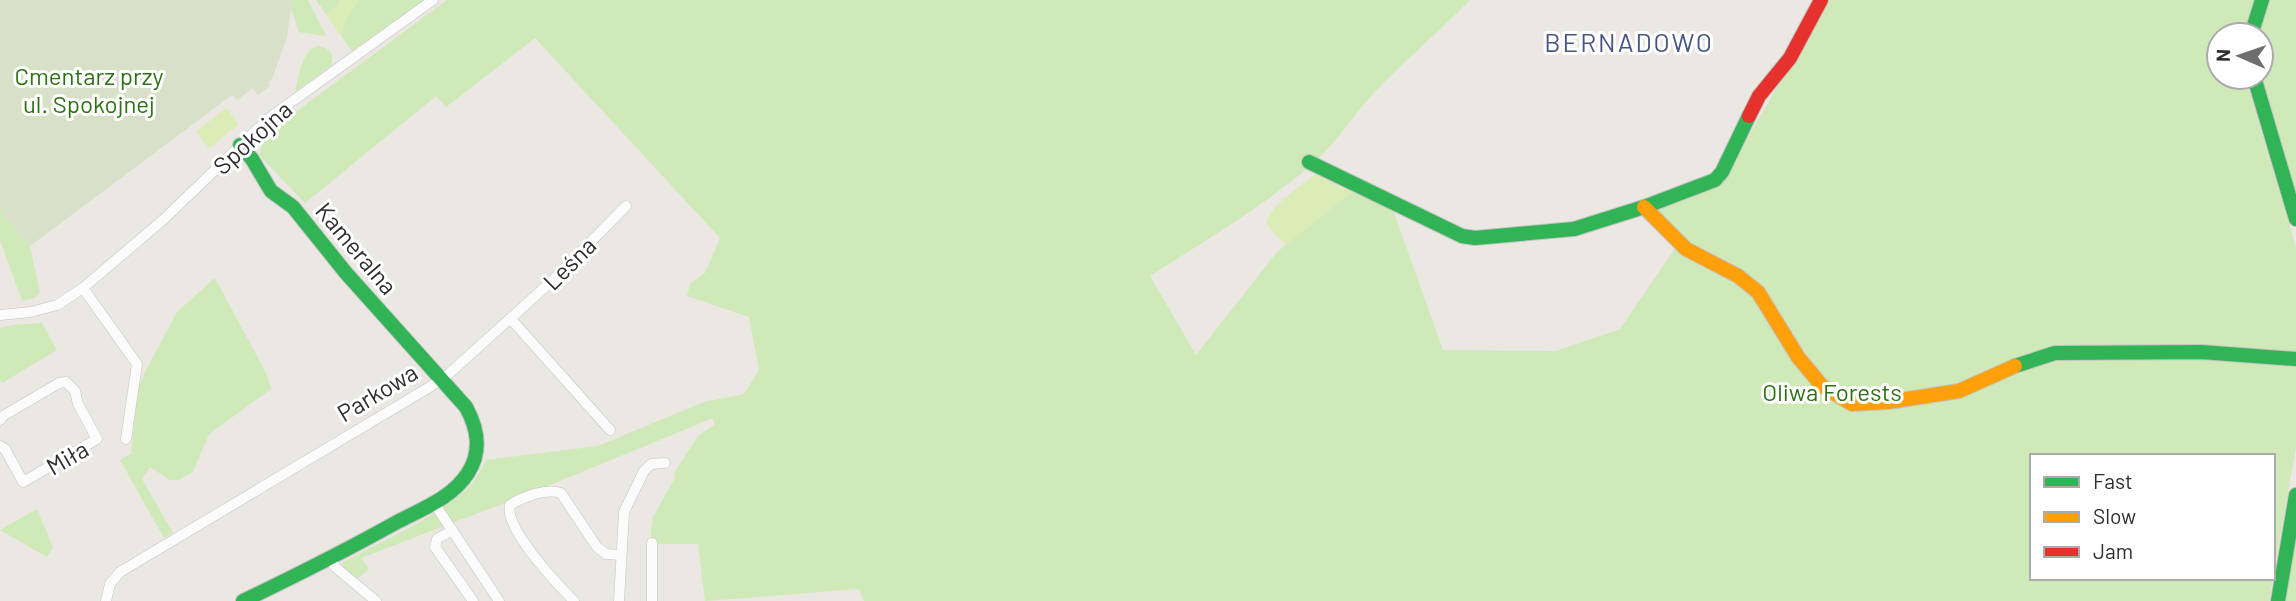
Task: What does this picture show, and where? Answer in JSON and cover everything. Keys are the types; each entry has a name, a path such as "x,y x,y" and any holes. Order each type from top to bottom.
{"street":[{"name":"Spokojna","path":"0,315 31,312 57,305 83,288 164,219 240,145 284,107 433,0"},
{"path":"1309,162 1449,231 1475,238 1574,229 1644,207 1705,185 1715,180 1722,172 1759,96 1790,58 1821,0"},
{"path":"2255,21 2262,0"},
{"path":"2258,91 2295,218"},
{"name":"Kameralna","path":"240,145 253,159 271,191 293,207 346,273 443,379"},
{"name":"Leśna","path":"443,379 511,319 626,206"},
{"path":"1644,207 1686,249 1738,276 1758,292 1798,357 1822,386 1852,404 1888,402 1959,391 2022,362 2055,353 2201,352 2296,359"},
{"path":"83,288 137,364 126,439"},
{"path":"511,319 610,430"},
{"name":"Parkowa","path":"106,601 110,584 120,572 443,379 471,415 477,436 471,472 466,480 434,503 331,559 243,601"},
{"name":"Miła","path":"0,420 60,383 66,382 75,391 78,404 97,439 23,482 5,449 0,446"},
{"path":"619,601 624,512 644,471 651,464 665,463"},
{"path":"574,601 550,575 516,528 509,517 510,505 541,492 556,491 561,494 597,547 606,554 620,555"},
{"path":"2278,601 2296,495"},
{"path":"434,503 499,601"},
{"path":"451,531 437,539 435,547 473,601"},
{"path":"652,544 652,601"},
{"path":"331,559 335,568 376,601"}],"green space":[{"name":"Cmentarz przy ul. Spokojnej","path":"0,0 292,0 287,37 272,79 268,83 270,86 258,95 253,88 237,100 232,95 30,246 0,210"},
{"path":"292,0 308,0 326,36 299,32 291,9"},
{"path":"316,0 427,0 352,51"},
{"path":"339,0 360,0 346,19 341,36 326,14 339,5"},
{"name":"Oliwa Forests","path":"447,0 1470,0 1375,91 1329,148 1308,168 1250,211 1150,276 1196,355 1277,252 1353,191 1393,210 1443,350 1556,351 1620,329 1680,241 1654,213 1655,206 1722,182 1826,3 1825,0 2254,0 2247,21 2205,21 2205,91 2249,91 2296,247 2296,447 2275,565 2275,454 2030,454 2030,580 2273,580 2269,601 864,601 859,589 705,601 698,544 650,542 653,517 675,478 674,473 698,436 715,424 713,418 538,490 361,558 369,569 357,579 343,568 343,562 409,528 457,498 476,478 486,460 598,446 704,402 744,394 759,370 749,317 687,296 690,284 705,273 720,238 535,38 446,107 436,96 305,203 260,156 262,137"},
{"path":"2268,0 2296,0 2296,197 2265,91 2275,91 2275,21 2261,21"},
{"path":"318,46 326,48 332,54 332,65 295,92 304,59"},
{"path":"226,108 239,124 209,148 196,132"},
{"path":"1316,174 1341,188 1346,187 1353,191 1286,245 1268,227 1268,218 1278,205"},
{"path":"0,210 30,246 40,293 34,298 22,301 0,240"},
{"path":"215,278 266,373 271,389 209,434 193,472 179,480 170,480 150,467 142,479 173,533 164,538 120,460 131,454 138,388 146,370 177,312"},
{"path":"42,323 57,350 2,383 0,328"},
{"path":"37,509 53,548 47,557 0,530"},
{"path":"2296,539 2296,601 2286,601"}],"traffic: fast":[{"path":"2255,21 2262,0"},
{"path":"2258,91 2296,219"},
{"path":"1309,162 1462,236 1475,238 1574,229 1644,207 1715,180 1722,172 1749,116"},
{"path":"240,145 252,159 271,191 293,207 346,273 466,407 477,440 475,456 468,473 445,496 340,553 243,601"},
{"path":"2015,366 2055,353 2201,352 2296,359"},
{"path":"2278,601 2296,495"}],"traffic: slow":[{"path":"1644,207 1686,249 1738,276 1758,292 1798,357 1822,386 1852,404 1888,402 1959,391 2015,366"}],"traffic: jam":[{"path":"1749,116 1759,96 1790,58 1821,0"}],"district":[{"name":"BERNADOWO","path":"1629,41"}]}
